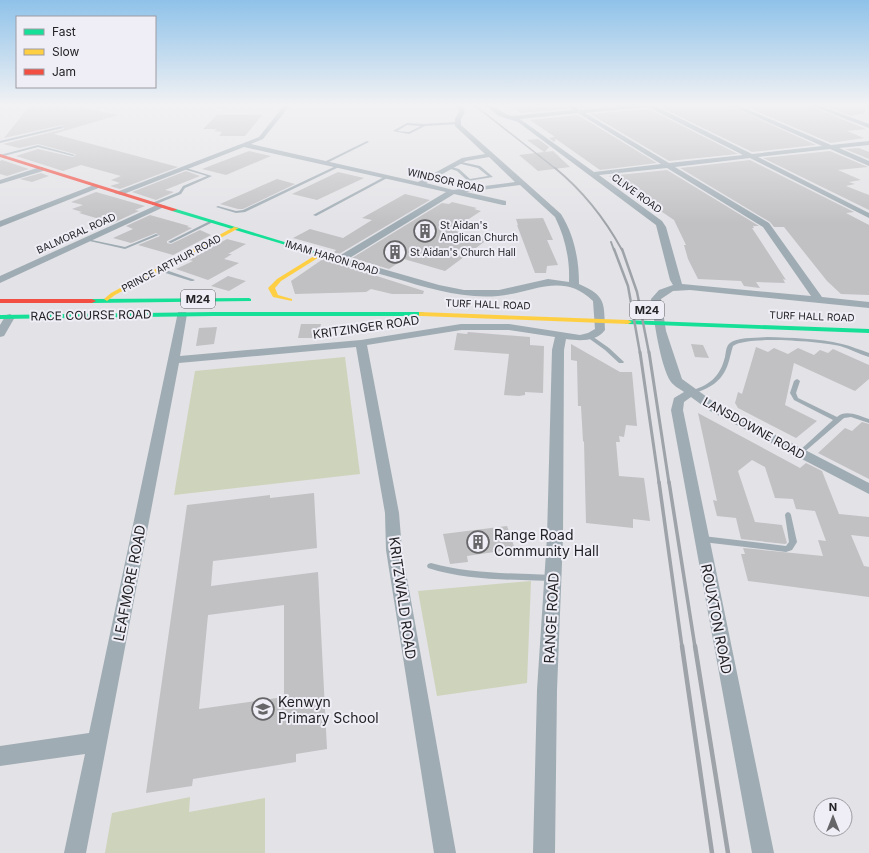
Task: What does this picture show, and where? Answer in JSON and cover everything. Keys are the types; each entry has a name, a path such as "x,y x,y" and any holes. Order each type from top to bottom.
{"main road":[{"name":"IMAM HARON ROAD","path":"0,156 97,187 321,254"},
{"name":"PRINCE ARTHUR ROAD","path":"107,299 112,294 236,228"},
{"name":"M24","path":"107,299 294,300 275,296 271,288 279,280 321,254"},
{"name":"RACE COURSE ROAD","path":"0,301 107,299"},
{"path":"587,307 611,308"},
{"name":"M24","path":"650,310 666,310"},
{"name":"RACE COURSE ROAD","path":"5,317 182,314"},
{"name":"TURF HALL ROAD","path":"182,314 423,314 869,331"}],"street":[{"path":"477,144 520,183 551,208 565,227 570,244 574,285"},
{"name":"CLIVE ROAD","path":"551,144 660,224 675,280 679,287"},
{"path":"632,144 766,225 819,300"},
{"path":"726,144 869,216"},
{"path":"823,144 869,164"},
{"path":"593,174 861,144"},
{"name":"WINDSOR ROAD","path":"245,145 503,203"},
{"path":"118,193 245,145"},
{"path":"418,184 466,158 489,155"},
{"path":"0,182 40,168"},
{"path":"341,259 452,192 520,183"},
{"path":"0,224 97,187"},
{"name":"BALMORAL ROAD","path":"0,280 87,240 157,205"},
{"name":"IMAM HARON ROAD","path":"321,254 438,288 464,293 499,293 548,282 574,285 589,292 599,304 600,330 589,336"},
{"name":"TURF HALL ROAD","path":"679,287 713,289 869,305"},
{"name":"LANSDOWNE ROAD","path":"679,287 663,292 656,297 661,331 674,376 691,392 714,408 869,489"},
{"name":"LEAFMORE ROAD","path":"75,853 182,314"},
{"path":"0,334 5,317"},
{"name":"KRITZINGER ROAD","path":"174,360 362,343 461,327 487,326 530,330 561,336"},
{"path":"561,336 580,338 589,336"},
{"name":"RANGE ROAD","path":"544,853 547,690 553,578 558,350 561,336"},
{"name":"KRITZWALD ROAD","path":"362,343 392,513 394,550 445,853"},
{"name":"ROUXTON ROAD","path":"691,392 678,401 677,410 763,853"},
{"path":"0,756 96,742"}],"lane":[{"path":"324,163 364,144"},
{"path":"0,156 38,146 73,155"},
{"path":"449,167 458,170 469,180 491,177 480,167 458,162"},
{"path":"218,207 236,212 244,211 339,166"},
{"path":"157,205 180,193 184,187 210,176 184,168"},
{"path":"315,215 386,177"},
{"path":"170,242 213,221"},
{"path":"87,240 125,248 157,235"},
{"path":"158,269 193,280"},
{"path":"589,336 607,348 621,362"},
{"path":"691,392 708,387 718,379 725,367 732,344 741,340 831,342 869,355"},
{"path":"797,381 793,393 796,398 837,420"},
{"path":"800,453 837,420 847,415 869,421"},
{"path":"702,539 786,549 789,548 793,542 788,515"},
{"path":"431,566 452,572 494,576 553,578"}],"green space":[{"path":"345,357 360,474 174,495 195,371"},
{"path":"531,581 527,683 437,696 418,591"},
{"path":"190,797 189,812 265,798 265,853 105,853 112,813"}],"building":[{"path":"3,144 91,144 178,167 120,189 110,186 120,183 111,180 121,176 81,165 63,171 16,156 38,149 73,157 76,155 75,154 38,144 19,148"},
{"path":"532,144 545,144 549,147 545,152 553,151 570,167 538,171 519,155 544,152"},
{"path":"563,144 625,144 657,163 600,170"},
{"path":"640,144 718,144 738,154 669,161"},
{"path":"735,144 816,145 752,152"},
{"path":"859,148 869,152 869,159 845,149"},
{"path":"249,151 271,156 226,175 202,169"},
{"path":"830,151 868,167 838,170 861,180 849,182 855,184 846,186 869,195 869,210 763,158"},
{"path":"2,160 29,169 7,176 0,174 0,161"},
{"path":"750,160 854,212 846,213 869,225 869,295 841,294 827,281 784,227 774,227 770,222 680,168"},
{"path":"667,170 759,226 753,226 754,228 752,228 786,280 783,279 785,283 756,282 760,288 744,286 741,281 698,279 688,259 684,245 686,245 674,220 609,176"},
{"path":"186,171 200,176 165,190 174,192 156,200 132,192"},
{"path":"338,172 364,178 317,200 292,194"},
{"path":"41,173 49,176 32,182 20,179"},
{"path":"277,179 295,184 243,209 220,204"},
{"path":"96,192 145,206 135,210 139,211 113,223 79,213 82,212 72,209 83,205 71,202"},
{"path":"405,194 430,200 339,254 333,253 336,250 293,238 310,229 343,238 372,220 362,218"},
{"path":"452,202 477,208 474,209 481,211 452,230 488,239 445,271 404,259 389,269 352,258 442,203 449,204"},
{"path":"150,215 192,228 167,241 167,243 171,244 200,230 211,235 173,255 138,245 160,236 156,233 131,243 113,238 133,229 126,226"},
{"path":"543,218 553,240 547,240 558,265 547,266 546,273 535,273 516,219"},
{"path":"227,239 246,244 228,254 232,254 224,259 239,263 208,280 176,269 193,261 189,260"},
{"path":"323,259 424,291 423,294 392,294 371,289 366,292 295,294 291,281"},
{"path":"228,276 246,281 229,291 211,286"},
{"path":"301,324 321,324 317,338 298,338"},
{"path":"217,327 214,344 196,346 199,328"},
{"path":"468,332 530,337 530,345 544,346 543,393 525,392 525,395 519,396 504,395 509,354 454,350 457,333 467,334"},
{"path":"571,344 620,372 632,372 637,426 626,425 624,437 619,436 620,442 616,442 619,476 644,478 650,521 633,519 633,528 586,523 584,442 581,406 578,406 577,361 571,360"},
{"path":"691,344 703,345 709,358 695,357"},
{"path":"756,347 768,352 774,348 788,354 798,348 814,355 820,350 828,353 833,349 869,365 869,379 855,391 794,363 785,405 817,421 796,438 738,408 735,403 738,392 742,394"},
{"path":"698,413 800,468 806,463 822,471 839,514 869,517 869,537 851,535 864,566 869,567 869,597 748,581 741,554 745,554 743,548 823,556 818,540 826,541 815,511 796,509 793,499 775,498 765,467 752,460 738,471 755,522 782,525 787,543 741,539 736,518 717,516 713,500 717,501"},
{"path":"862,422 869,424 869,479 818,453 845,428 852,431"},
{"path":"314,493 317,548 213,561 211,586 318,572 327,749 296,754 296,762 193,779 192,786 146,793 187,505 270,495 270,498","holes":["284,605 284,697 199,709 208,615"]},
{"name":"Range Road Community Hall","path":"507,526 515,549 467,556 468,562 450,564 443,534"}],"railway":[{"path":"524,144 556,169"},
{"path":"555,168 575,186 593,206 622,250"},
{"path":"611,242 614,250"},
{"path":"614,249 628,286 640,353"},
{"path":"622,249 637,292 649,353"},
{"path":"640,352 659,483"},
{"path":"649,352 669,483"},
{"path":"659,482 682,647"},
{"path":"669,482 695,647"},
{"path":"682,646 712,853"},
{"path":"695,646 728,853"}],"traffic: fast":[{"path":"174,210 321,254"},
{"path":"92,301 249,300"},
{"path":"0,317 213,314 422,314"},
{"path":"628,322 869,331"}],"traffic: slow":[{"path":"107,299 113,294 236,228"},
{"path":"290,300 275,296 271,288 279,280 321,254"},
{"path":"422,314 628,322"}],"traffic: jam":[{"path":"0,155 174,210"},
{"path":"0,301 92,301"}],"place":[{"name":"St Aidan's Anglican Church","path":"425,231"},
{"name":"St Aidan's Church Hall","path":"395,252"},
{"name":"Range Road Community Hall","path":"478,542"},
{"name":"Kenwyn Primary School","path":"263,709"}]}
